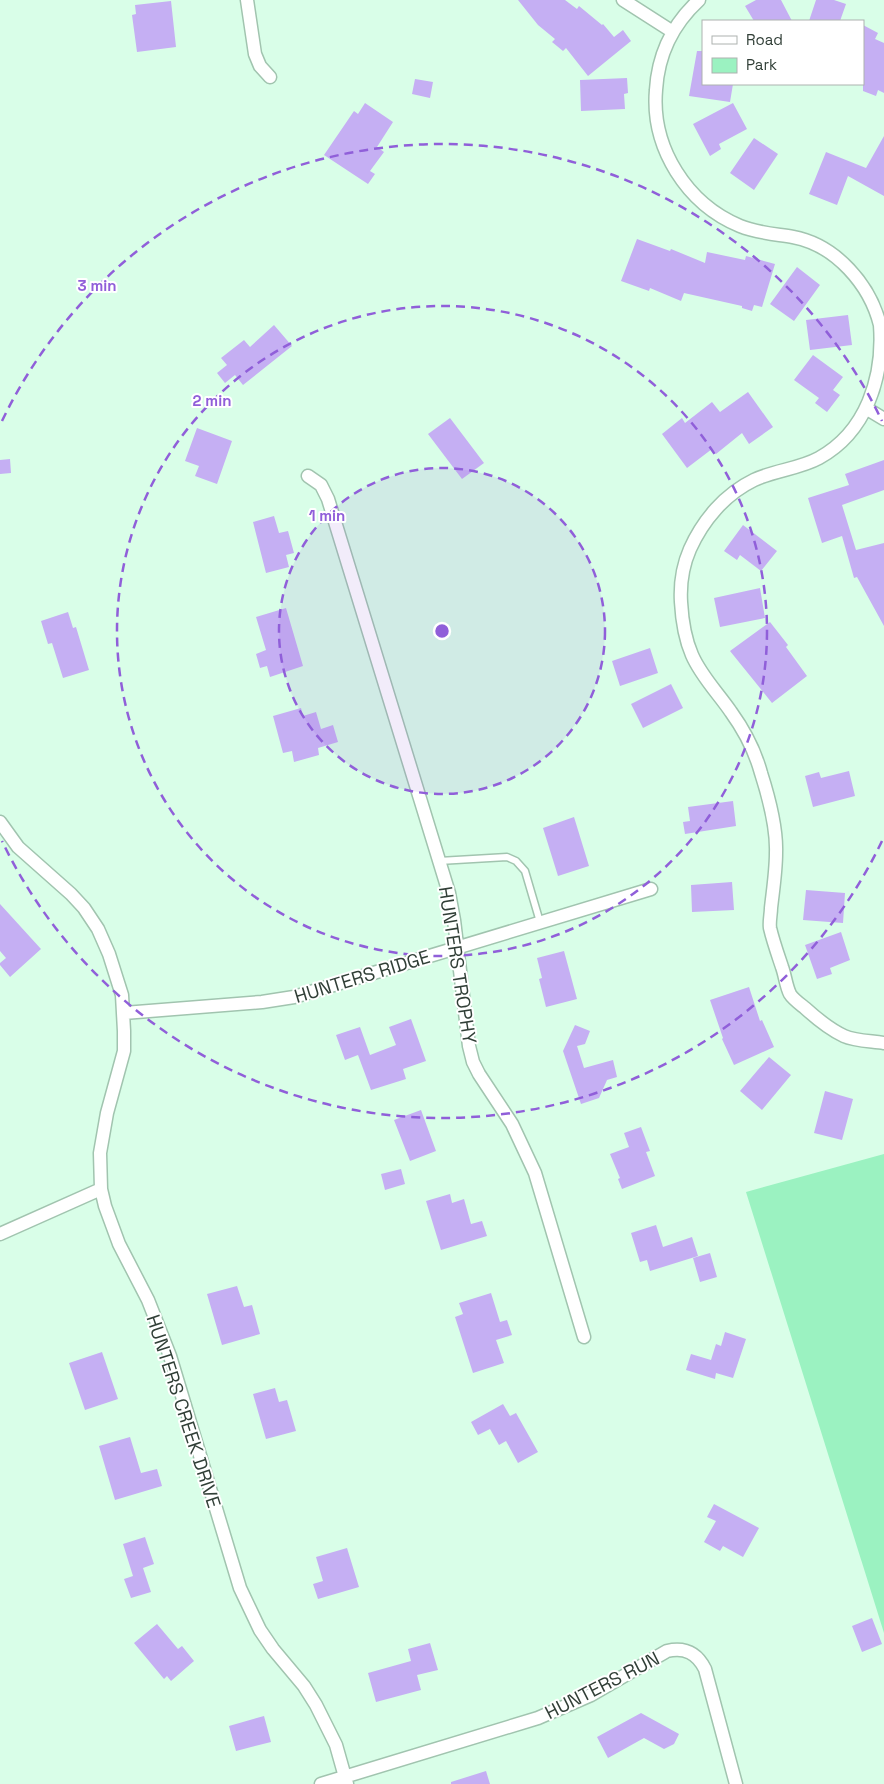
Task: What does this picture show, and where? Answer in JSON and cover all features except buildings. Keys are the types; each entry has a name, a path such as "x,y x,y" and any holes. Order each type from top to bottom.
{"street":[{"path":"247,0 255,54 260,66 270,77"},
{"path":"623,0 673,32"},
{"path":"699,0 683,17 673,32 660,61 655,96 656,115 660,135 674,169 684,184 711,211 742,227 810,242 836,258 858,279 868,294 876,312 883,344 883,363 880,380 869,410 855,430 836,447 816,460 753,480 734,492 715,509 689,551 683,572 680,594 686,638 692,656 704,677 742,729 760,770 773,824 776,851 770,926 790,994 818,1020 845,1037 884,1043"},
{"path":"869,410 884,419"},
{"name":"HUNTERS TROPHY","path":"308,476 321,484 328,499 449,893 469,1046 473,1062 488,1090 512,1124 531,1164 584,1337"},
{"name":"HUNTERS CREEK DRIVE","path":"0,822 18,847 84,908 98,929 117,975 124,1013 124,1051 102,1134 100,1153 101,1189 111,1225 148,1300 170,1356 240,1588 260,1630 304,1686 316,1705 336,1745 346,1780"},
{"name":"HUNTERS RIDGE","path":"124,1013 279,1000 651,889"},
{"path":"0,1234 101,1189"},
{"name":"HUNTERS RUN","path":"321,1784 346,1780 538,1718 598,1691 667,1651 681,1649 695,1656 705,1669 736,1784"}],"lane":[{"path":"439,861 507,857 516,861 525,871 540,922"}],"green space":[{"path":"884,1154 884,1633 746,1192"}]}
